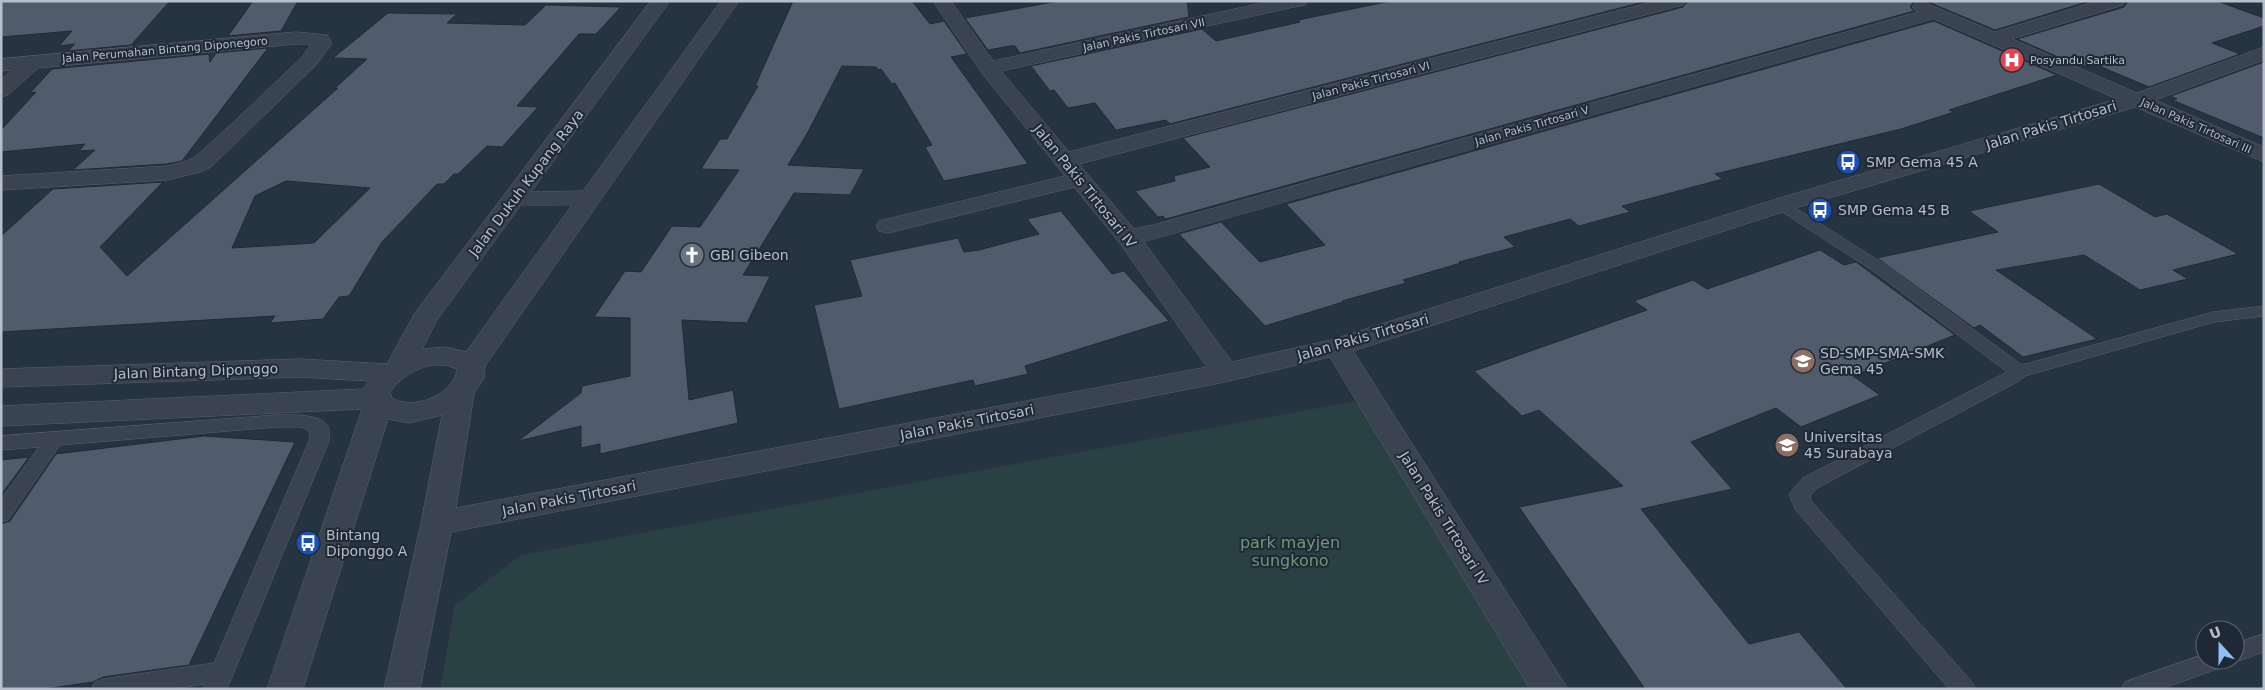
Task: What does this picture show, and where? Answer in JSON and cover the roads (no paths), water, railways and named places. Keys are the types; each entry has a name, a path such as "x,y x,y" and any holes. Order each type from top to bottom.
{"street":[{"name":"Jalan Dukuh Kupang Raya","path":"377,400 380,386 395,371 424,318 515,199 661,1"},
{"path":"377,400 385,409 411,413 439,406 465,379 588,198 730,1"},
{"name":"Jalan Pakis Tirtosari IV","path":"942,1 988,68 1128,237 1225,373"},
{"name":"Jalan Pakis Tirtosari VII","path":"988,68 1299,1"},
{"name":"Jalan Pakis Tirtosari VI","path":"1064,159 1080,157 1677,1"},
{"name":"Jalan Pakis Tirtosari III","path":"1908,1 2264,156"},
{"path":"1996,38 2116,1"},
{"name":"Jalan Pakis Tirtosari V","path":"1128,237 1166,230 1936,13"},
{"name":"Jalan Perumahan Bintang Diponegoro","path":"1,65 296,38 312,37 320,39 322,43 310,60 245,124 203,162 192,167 168,173 1,183"},
{"name":"Jalan Pakis Tirtosari","path":"437,523 1225,373 1337,347 1781,205 2136,100 2264,53"},
{"path":"1,91 34,62"},
{"path":"888,226 1079,179"},
{"path":"515,199 588,198"},
{"name":"Jalan Pakis Tirtosari IV","path":"1337,347 1550,689"},
{"path":"395,371 412,362 441,355 454,356 465,379 402,689"},
{"name":"Jalan Bintang Diponggo","path":"1,378 300,368 395,371"},
{"path":"1,416 377,400"},
{"path":"285,689 377,400"}],"lane":[{"path":"1781,205 1881,270 2019,372"},
{"path":"1964,689 1802,504 1799,494 1810,483 2014,377 2019,372 2213,317 2264,311"},
{"path":"1,443 277,421 303,421 320,428 318,441 218,680 103,689"},
{"path":"1,515 54,439"},
{"path":"2245,650 2264,643"},
{"path":"2133,689 2195,667"}],"place":[{"name":"Posyandu Sartika","path":"2012,60"},
{"name":"SMP Gema 45 A","path":"1848,162"},
{"name":"SMP Gema 45 B","path":"1820,210"},
{"name":"GBI Gibeon","path":"692,255"},
{"name":"SD-SMP-SMA-SMK Gema 45","path":"1803,361"},
{"name":"Universitas 45 Surabaya","path":"1787,445"},
{"name":"Bintang Diponggo A","path":"308,543"}],"park label":[{"name":"park mayjen sungkono","path":"1290,551"}]}
